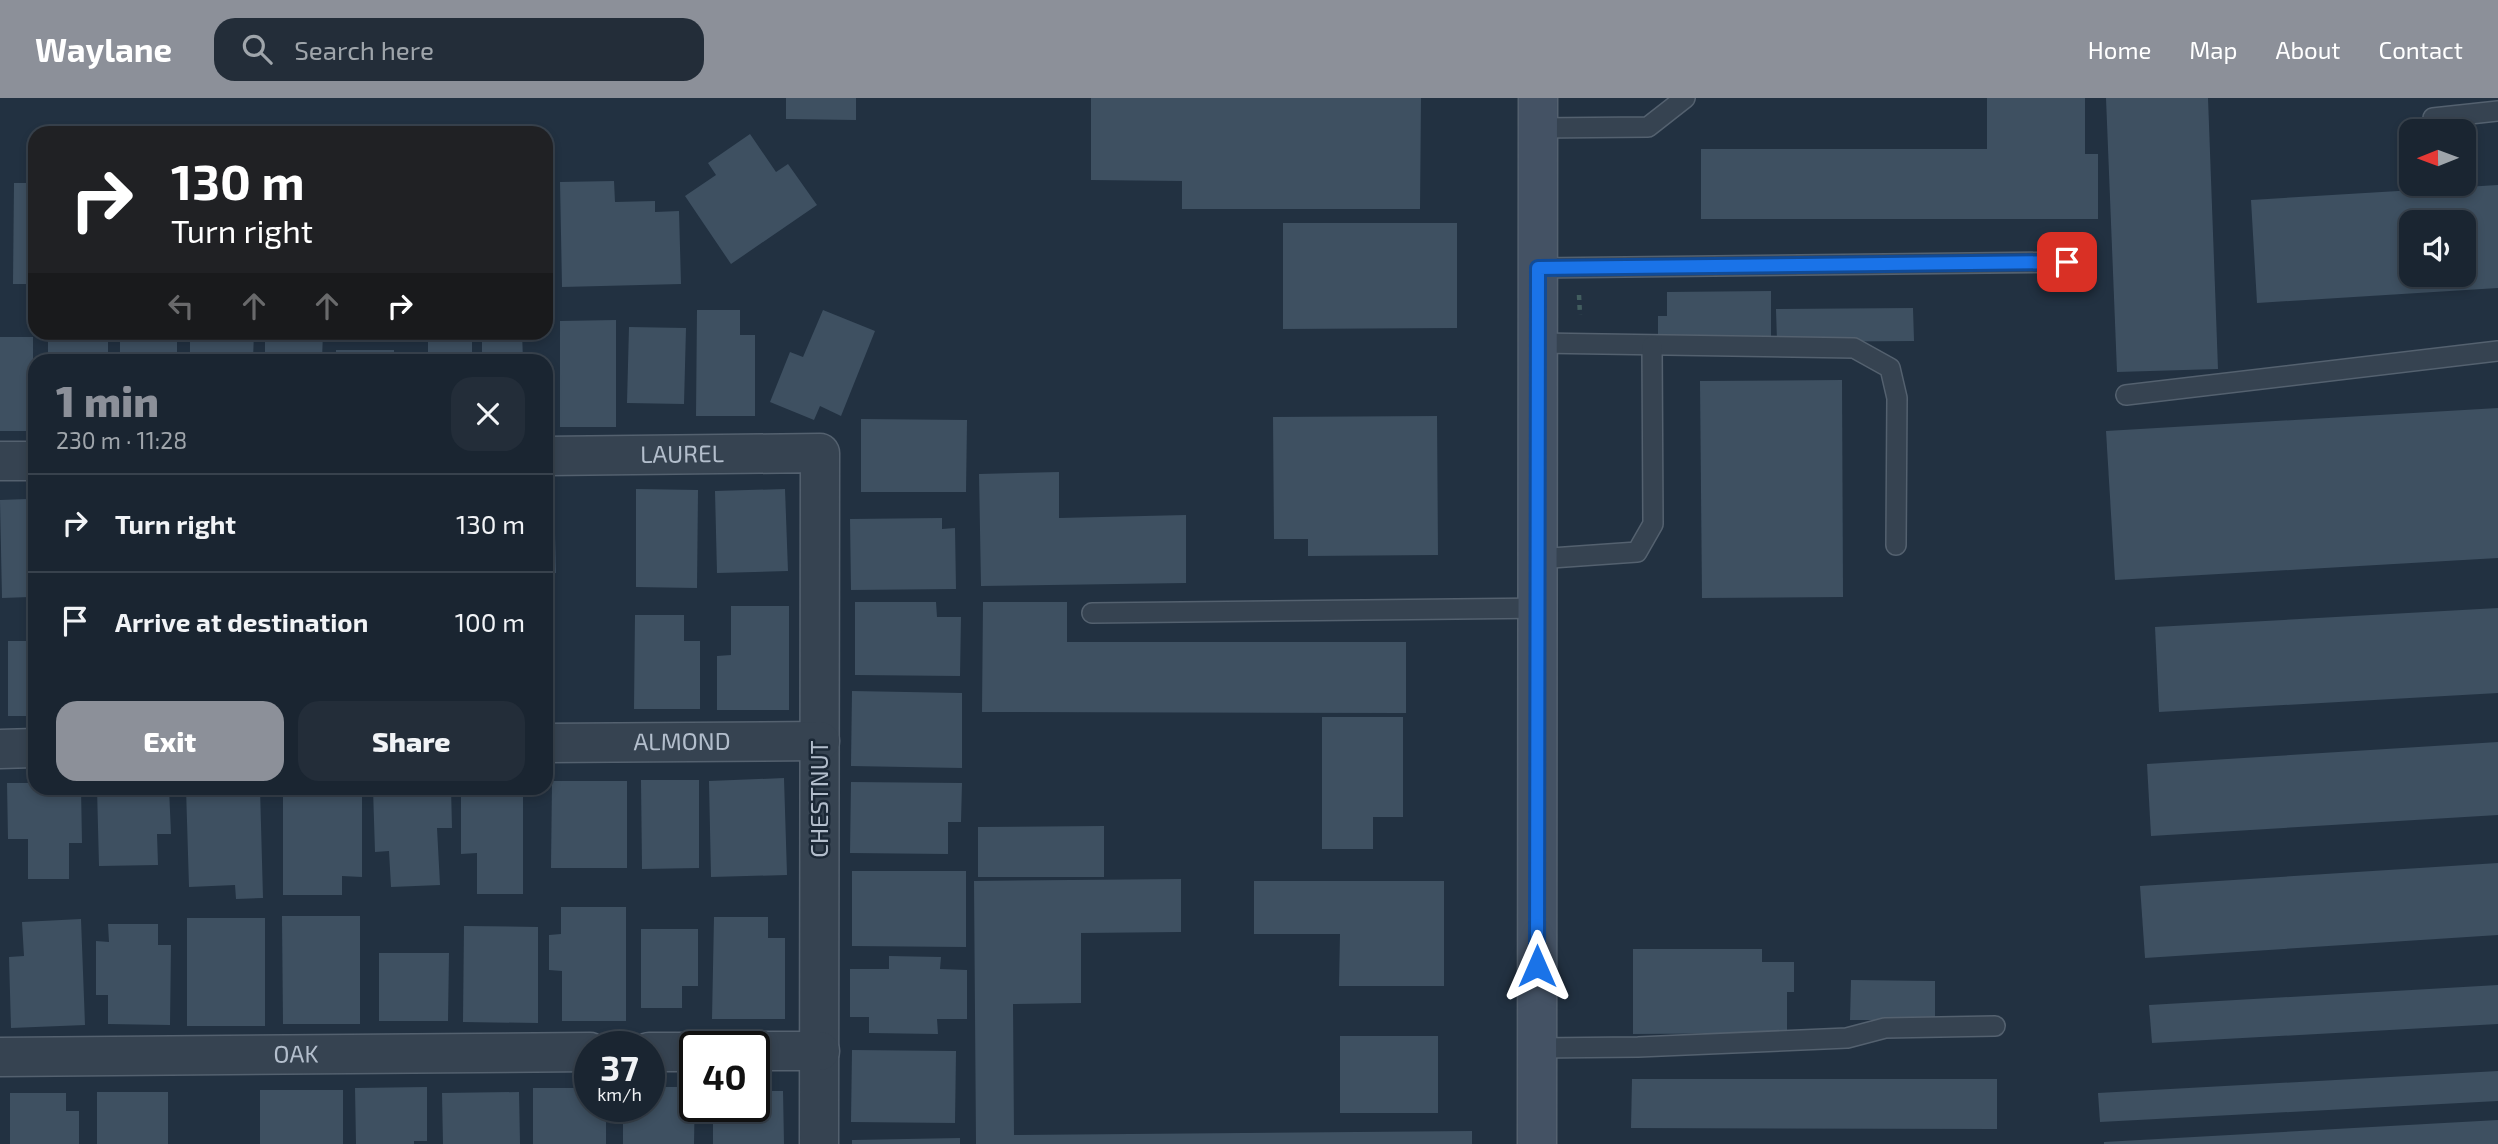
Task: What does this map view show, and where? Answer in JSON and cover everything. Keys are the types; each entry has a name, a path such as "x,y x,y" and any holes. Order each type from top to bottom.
{"street":[{"path":"1536,1144 1538,113"},
{"name":"LAUREL","path":"553,456 820,453"},
{"name":"CHESTNUT","path":"820,453 820,1144"},
{"path":"0,461 28,461"},
{"name":"ALMOND","path":"553,743 820,741"},
{"path":"0,749 28,748"},
{"path":"770,1051 820,1051"},
{"name":"OAK","path":"0,1057 574,1052"}],"lane":[{"path":"1538,113 1647,127 1685,98"},
{"path":"2433,118 2498,111"},
{"path":"1538,268 2067,262"},
{"path":"1538,343 1854,348 1890,368 1897,398 1896,545"},
{"path":"1537,559 1637,552 1653,524 1652,346"},
{"path":"2126,395 2498,351"},
{"path":"1092,613 1538,608"},
{"path":"1537,1048 1847,1038 1885,1028 1995,1026"}],"building":[{"path":"786,98 856,98 856,120 786,119"},
{"path":"1091,98 1421,98 1420,209 1182,209 1182,181 1091,180"},
{"path":"1987,98 2085,98 2085,154 2098,154 2098,219 1701,219 1701,149 1987,149"},
{"path":"2106,98 2208,98 2218,369 2117,372"},
{"path":"750,134 776,172 788,164 817,205 731,264 685,196 716,175 708,163"},
{"path":"614,181 615,202 655,201 655,212 679,211 681,284 562,287 560,182"},
{"path":"14,183 28,183 28,284 13,284"},
{"path":"2498,185 2498,288 2257,303 2251,200 2399,191 2399,196 2476,196 2476,186"},
{"path":"1283,223 1457,223 1457,328 1283,329"},
{"path":"1771,291 1771,343 1658,343 1658,316 1667,316 1667,292"},
{"path":"1913,308 1914,341 1777,342 1776,309"},
{"path":"697,310 740,310 740,335 755,335 755,416 696,416"},
{"path":"823,310 875,331 841,416 820,406 814,420 770,402 790,352 803,357"},
{"path":"616,320 616,427 560,427 560,321"},
{"path":"629,327 686,328 684,404 627,403"},
{"path":"0,337 28,337 28,340 33,340 33,354 28,354 28,431 0,431"},
{"path":"48,340 108,340 108,354 48,354"},
{"path":"120,340 177,340 177,354 120,354"},
{"path":"190,340 254,340 253,354 190,354"},
{"path":"265,340 323,340 322,354 265,354"},
{"path":"428,340 472,341 472,354 428,354"},
{"path":"482,340 522,340 523,354 482,354"},
{"path":"336,350 394,350 394,354 336,354"},
{"path":"1842,380 1843,597 1702,598 1700,381"},
{"path":"2498,408 2498,558 2115,580 2106,431"},
{"path":"1437,416 1438,555 1308,556 1308,539 1274,539 1273,417"},
{"path":"861,419 967,420 966,492 861,492"},
{"path":"1059,472 1059,518 1186,515 1186,583 981,586 979,474"},
{"path":"636,489 698,490 697,588 636,587"},
{"path":"785,489 788,571 717,573 715,491"},
{"path":"553,492 554,492 556,573 553,573"},
{"path":"27,499 28,597 2,598 0,500"},
{"path":"942,518 942,529 955,528 956,589 851,590 850,519"},
{"path":"855,602 936,602 937,617 961,617 960,676 855,675"},
{"path":"983,602 1067,602 1067,642 1406,642 1406,713 982,712"},
{"path":"731,606 789,606 789,710 717,710 717,656 731,655"},
{"path":"2498,608 2498,693 2159,712 2155,627"},
{"path":"635,615 684,615 684,641 700,641 700,709 634,709"},
{"path":"8,641 28,641 28,716 8,716"},
{"path":"852,691 962,693 962,768 851,766"},
{"path":"1322,717 1403,717 1403,817 1373,817 1373,849 1322,849"},
{"path":"2498,742 2498,815 2151,836 2147,764"},
{"path":"784,778 787,875 711,877 709,781"},
{"path":"641,780 699,780 699,868 642,869"},
{"path":"553,781 627,781 627,868 551,868"},
{"path":"851,782 962,783 961,822 948,822 948,854 850,853"},
{"path":"7,783 28,783 28,795 81,795 82,843 69,843 69,879 28,879 28,839 8,839"},
{"path":"97,795 169,795 171,834 157,834 158,865 99,866"},
{"path":"186,795 260,795 263,898 236,899 235,885 189,887"},
{"path":"283,795 362,795 362,877 342,876 342,895 283,895"},
{"path":"373,795 451,795 452,828 437,828 440,885 391,887 389,851 375,852"},
{"path":"461,795 523,795 523,894 477,894 477,853 461,854"},
{"path":"1104,826 1104,877 978,877 978,827"},
{"path":"2498,863 2498,935 2145,958 2140,886"},
{"path":"852,871 966,871 966,947 852,946"},
{"path":"1181,879 1181,932 1081,933 1081,1003 1013,1004 1014,1135 1472,1131 1472,1144 976,1144 974,881"},
{"path":"1254,881 1444,881 1444,986 1339,986 1340,934 1254,934"},
{"path":"561,907 626,907 626,1021 562,1021 562,971 549,970 549,935 561,934"},
{"path":"282,916 360,916 360,1024 283,1024"},
{"path":"714,917 768,917 768,938 785,938 785,1019 712,1019"},
{"path":"187,918 265,918 265,1026 187,1026"},
{"path":"81,919 85,1025 11,1028 9,957 24,956 22,922"},
{"path":"108,924 158,924 158,945 171,945 170,1025 108,1024 108,995 96,995 96,941 109,942"},
{"path":"464,926 538,927 538,1023 463,1022"},
{"path":"641,929 698,929 698,986 682,986 682,1008 641,1008"},
{"path":"1633,949 1762,949 1762,962 1794,962 1794,992 1787,992 1787,1033 1633,1034"},
{"path":"379,953 449,953 448,1021 379,1021"},
{"path":"889,956 941,957 940,969 967,970 967,1019 937,1019 938,1034 869,1033 869,1017 850,1017 850,969 889,969"},
{"path":"1851,980 1935,981 1935,1020 1850,1020"},
{"path":"2498,985 2498,1024 2152,1043 2149,1005"},
{"path":"1340,1036 1438,1036 1438,1113 1340,1113"},
{"path":"852,1050 956,1051 955,1123 851,1122"},
{"path":"2498,1071 2498,1101 2100,1122 2098,1093"},
{"path":"1632,1079 1997,1079 1997,1129 1631,1128"},
{"path":"427,1087 427,1141 414,1141 414,1144 356,1144 355,1088"},
{"path":"665,1087 679,1087 679,1122 694,1122 694,1144 623,1144 623,1122 665,1122"},
{"path":"533,1088 574,1088 574,1122 606,1122 606,1144 533,1144"},
{"path":"260,1090 343,1090 343,1144 260,1144"},
{"path":"770,1091 783,1091 784,1144 713,1144 713,1122 770,1122"},
{"path":"97,1092 168,1092 168,1144 97,1144"},
{"path":"519,1092 520,1144 443,1144 442,1093"},
{"path":"10,1093 66,1093 66,1111 79,1111 79,1144 10,1144"},
{"path":"2498,1120 2498,1144 2104,1144 2104,1142"},
{"path":"960,1138 960,1144 852,1144 852,1140"}],"route":[{"path":"1537,966 1538,268 2067,262"}]}
